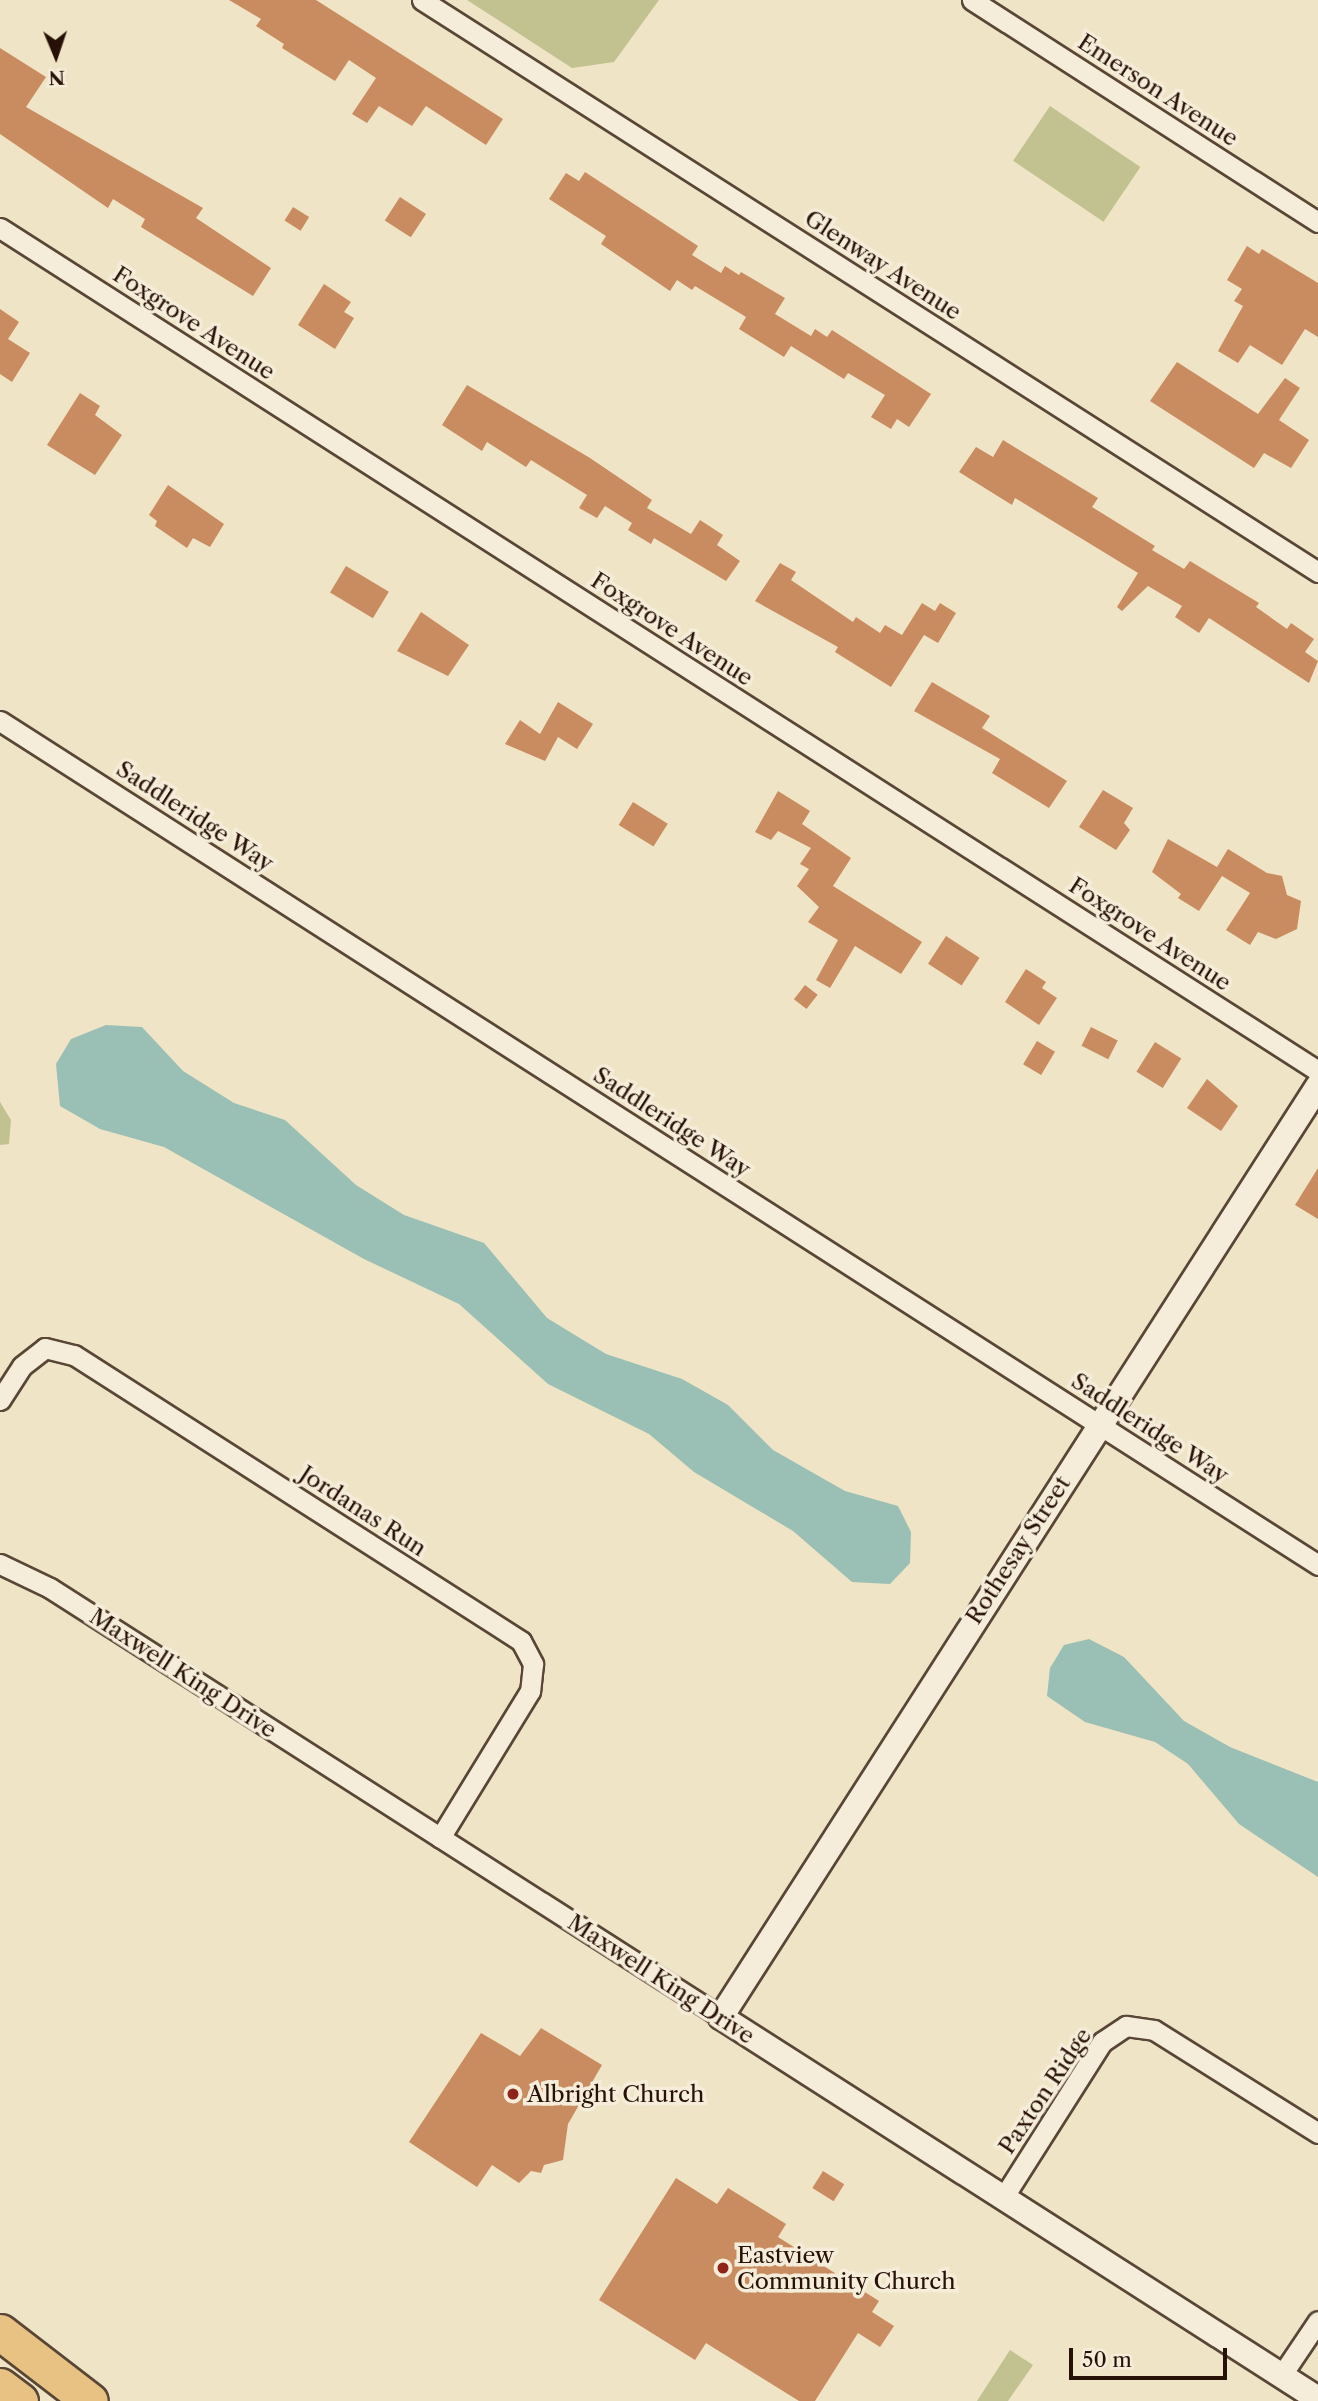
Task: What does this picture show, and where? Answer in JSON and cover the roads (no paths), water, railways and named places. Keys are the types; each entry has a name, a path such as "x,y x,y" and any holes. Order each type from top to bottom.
{"highway":[{"path":"0,2332 90,2401"},
{"path":"0,2386 20,2401"}],"street":[{"name":"Glenway Avenue","path":"422,0 1318,572"},
{"name":"Emerson Avenue","path":"972,0 1318,222"},
{"name":"Foxgrove Avenue","path":"0,228 1318,1070"},
{"name":"Saddleridge Way","path":"0,721 1318,1564"},
{"name":"Rothesay Street","path":"721,2017 1098,1424 1318,1086"},
{"name":"Jordanas Run","path":"0,1400 22,1366 45,1348 74,1354 521,1641 533,1664 530,1691 440,1838"},
{"name":"Maxwell King Drive","path":"0,1564 50,1588 1318,2399"},
{"name":"Paxton Ridge","path":"1003,2198 1102,2042 1126,2026 1154,2030 1318,2133"},
{"path":"1281,2376 1318,2321"}],"water":[{"path":"106,1025 142,1027 183,1071 234,1103 285,1120 356,1185 404,1215 484,1243 547,1318 606,1354 682,1379 728,1405 773,1450 845,1491 898,1506 911,1532 910,1563 890,1584 852,1582 793,1531 694,1472 649,1434 548,1384 459,1304 364,1259 164,1147 100,1129 60,1106 56,1064 71,1039"},
{"path":"1089,1639 1124,1657 1184,1721 1230,1747 1318,1782 1318,1877 1239,1824 1188,1764 1155,1742 1085,1722 1047,1696 1050,1668 1064,1645"}],"place":[{"name":"Albright Church","path":"513,2094"},
{"name":"Eastview Community Church","path":"723,2268"}]}
